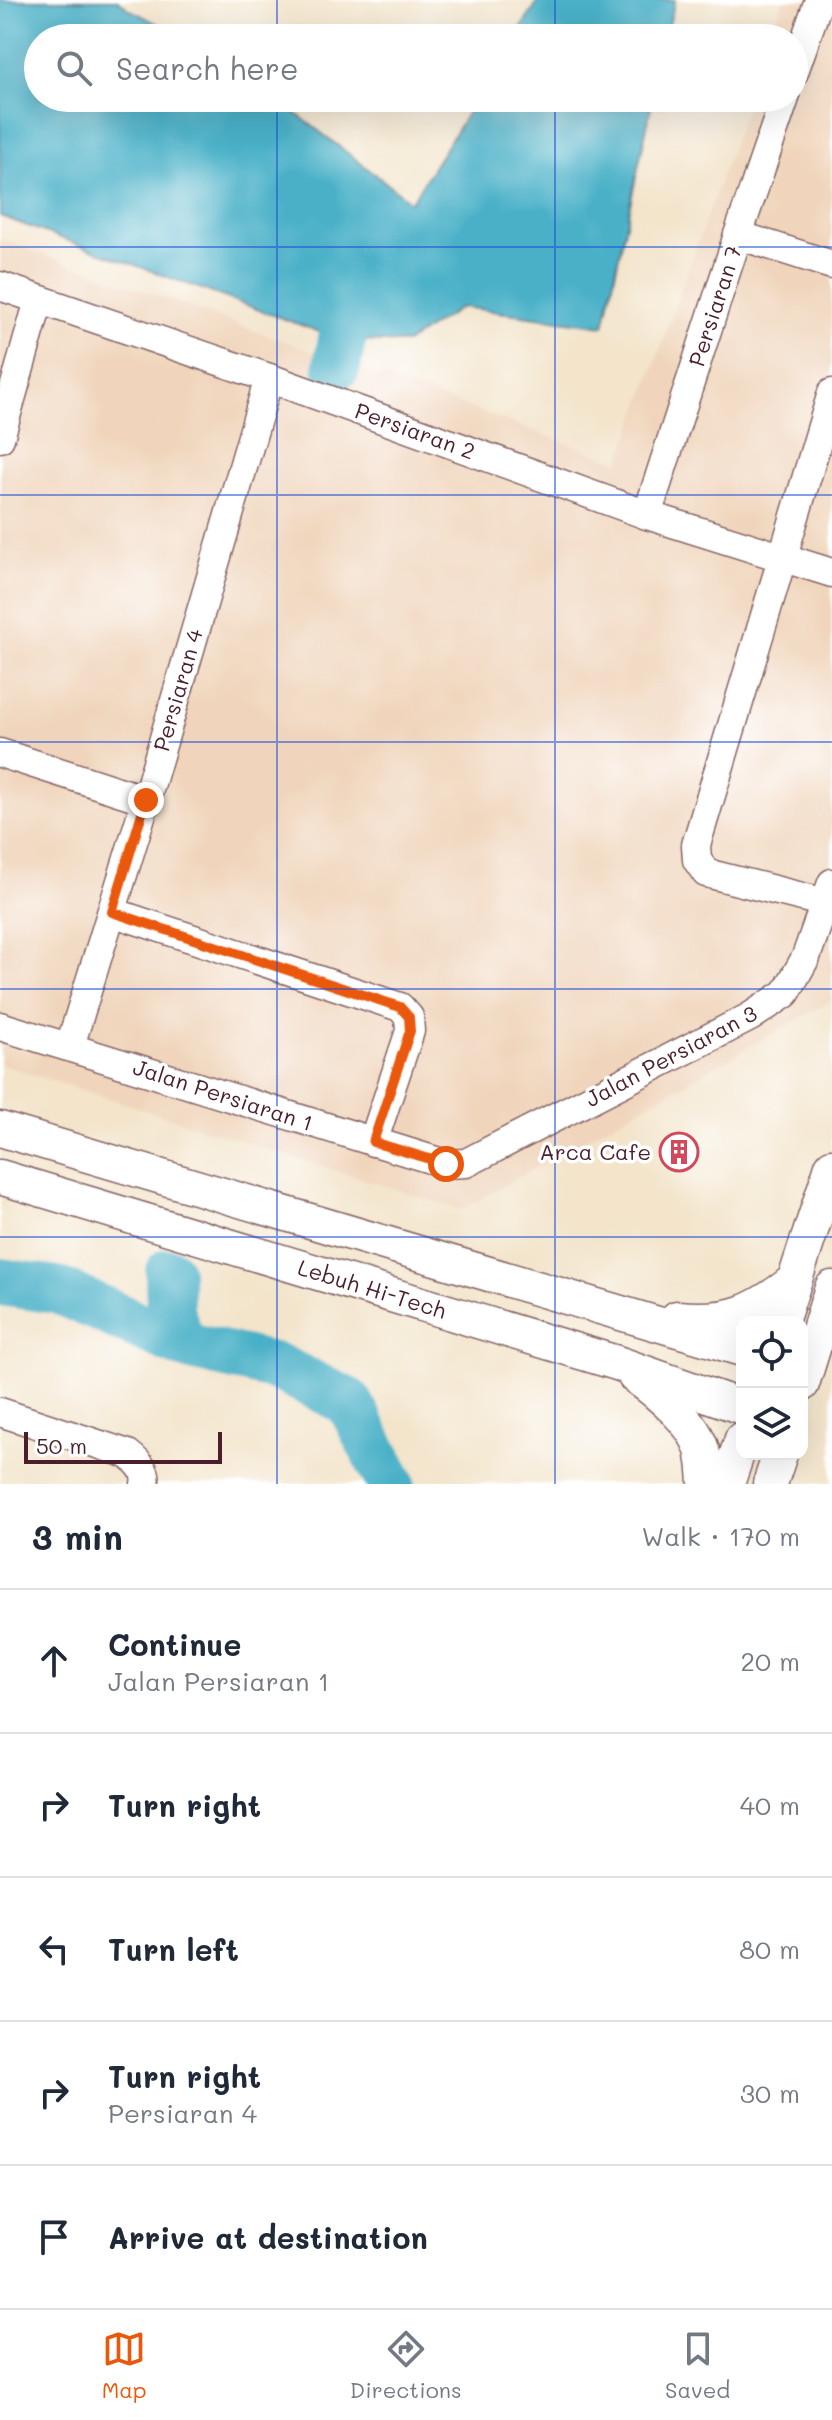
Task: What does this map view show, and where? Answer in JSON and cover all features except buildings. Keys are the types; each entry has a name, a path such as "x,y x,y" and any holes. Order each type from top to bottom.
{"main road":[{"path":"0,1129 736,1347"},
{"path":"783,1316 832,1166"},
{"name":"Lebuh Hi-Tech","path":"0,1177 617,1363 736,1405"},
{"path":"632,1317 695,1320 738,1316 772,1299 794,1281"},
{"path":"808,1361 832,1288"},
{"path":"617,1363 647,1384 689,1427 699,1441 706,1484"},
{"path":"727,1484 736,1457"},
{"path":"770,1484 778,1460"}],"street":[{"path":"808,32 819,0"},
{"name":"Persiaran 7","path":"647,515 780,112"},
{"path":"738,235 832,265"},
{"name":"Persiaran 2","path":"0,286 269,378 647,515 832,573"},
{"path":"0,438 39,300"},
{"name":"Persiaran 4","path":"70,1046 146,800 269,378"},
{"path":"829,893 706,873 697,860 696,845 832,393"},
{"path":"0,753 146,800"},
{"name":"Jalan Persiaran 3","path":"446,1164 466,1163 750,1017 786,993 806,957 829,893"},
{"path":"112,912 400,1007 409,1017 410,1031 373,1142"},
{"name":"Jalan Persiaran 1","path":"0,1026 446,1164"},
{"path":"0,1412 128,1454 140,1464 147,1478 145,1484"}],"shaded area":[{"path":"783,0 832,0 832,1000 461,1210 0,1064 0,239 620,462 744,112 808,112 808,24 775,24"}],"water":[{"path":"0,0 118,0 158,24 24,24 24,112 294,112 411,202 468,112 650,112 604,326 462,307 406,343 342,340 0,216"},
{"path":"539,0 675,0 669,24 524,24"}],"waterway":[{"path":"337,366 354,276"},
{"path":"169,1272 170,1312 183,1345"},
{"path":"0,1282 57,1290 183,1345 277,1367 349,1402 391,1484"}],"place":[{"name":"Arca Cafe","path":"679,1152"}],"route":[{"path":"146,800 112,912 400,1007 409,1017 410,1031 373,1142 446,1164"}]}
